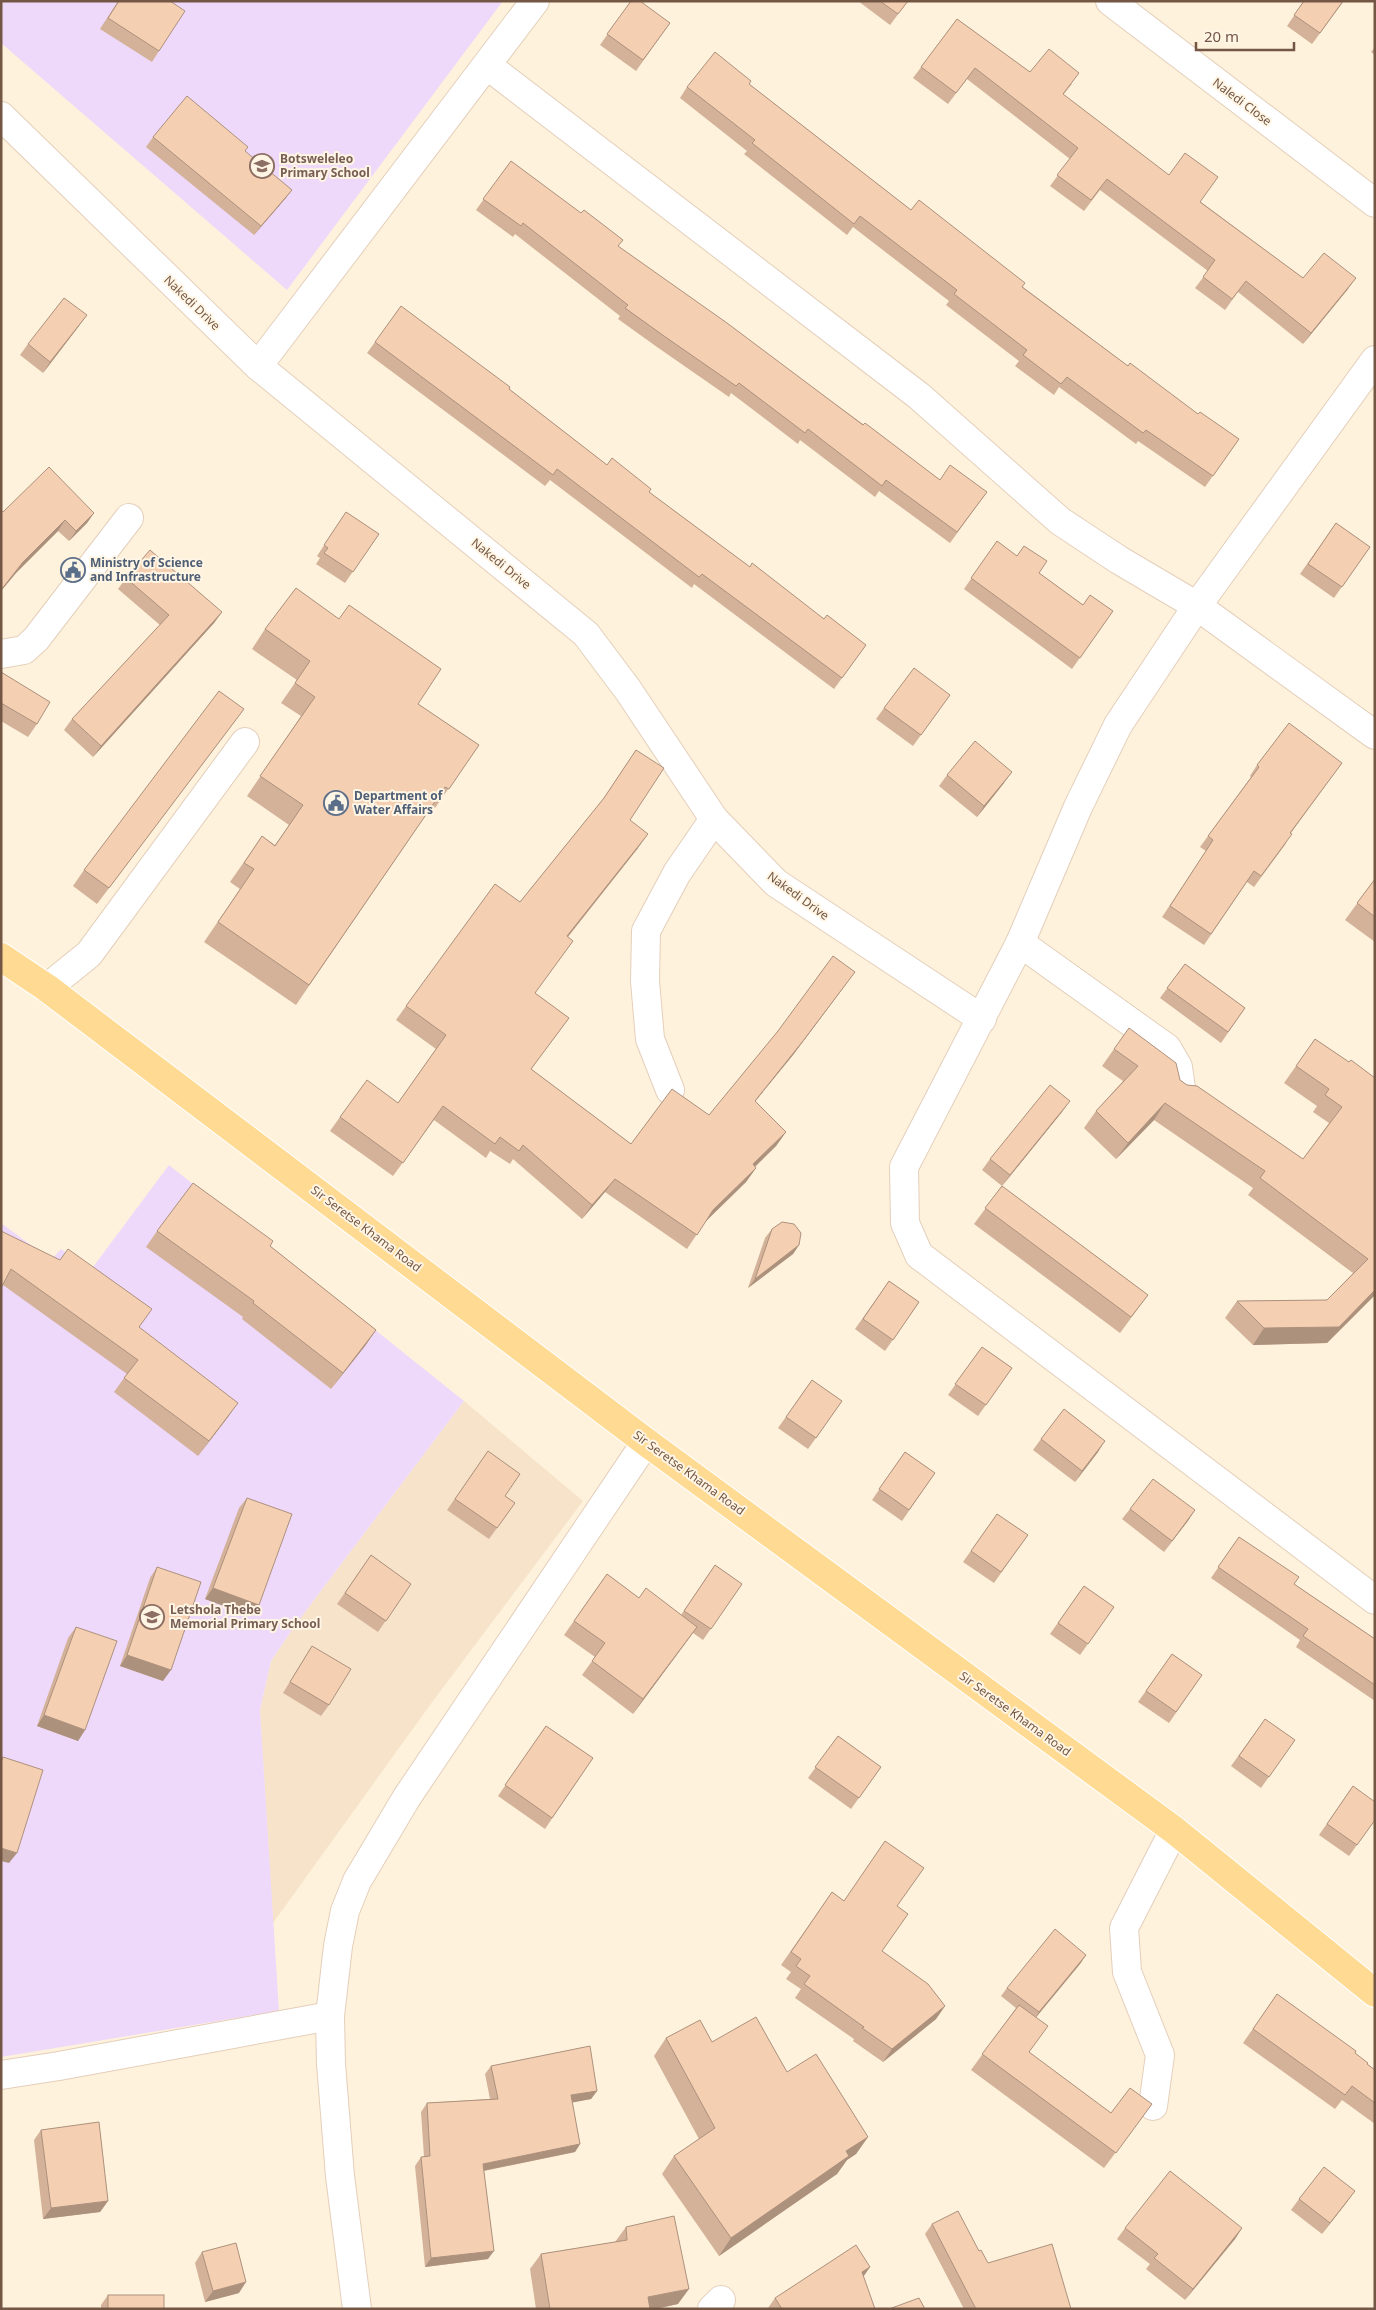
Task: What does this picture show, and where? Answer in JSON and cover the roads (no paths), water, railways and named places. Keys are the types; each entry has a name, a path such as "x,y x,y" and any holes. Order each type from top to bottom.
{"main road":[{"name":"Sir Seretse Khama Road","path":"1,957 47,988 646,1442 1174,1830 1375,1993"}],"street":[{"path":"258,366 488,66 535,1"},
{"name":"Naledi Close","path":"1110,1 1375,203"},
{"path":"488,66 919,396 1060,521 1119,560 1198,606 1375,734"},
{"name":"Nakedi Drive","path":"1,116 258,366 586,634 628,690 714,819 776,883 982,1019"},
{"path":"1375,360 1198,606 1118,725 1078,807 1020,943 904,1166 905,1224 919,1255 1375,1600"},
{"path":"1,654 24,650 36,639 130,518"},
{"path":"47,988 89,954 245,742"},
{"path":"670,1090 650,1039 645,981 646,932 677,873 714,819"},
{"path":"1020,943 1167,1048 1178,1068 1181,1088"},
{"path":"358,2309 340,2176 330,2016 338,1946 345,1911 357,1881 407,1797 646,1442"},
{"path":"1153,2106 1160,2055 1127,1972 1124,1928 1174,1830"},
{"path":"1,2075 330,2016"}],"place":[{"name":"Botsweleleo Primary School","path":"262,166"},
{"name":"Ministry of Science and Infrastructure","path":"73,570"},
{"name":"Department of Water Affairs","path":"336,803"},
{"name":"Letshola Thebe Memorial Primary School","path":"152,1617"}]}
